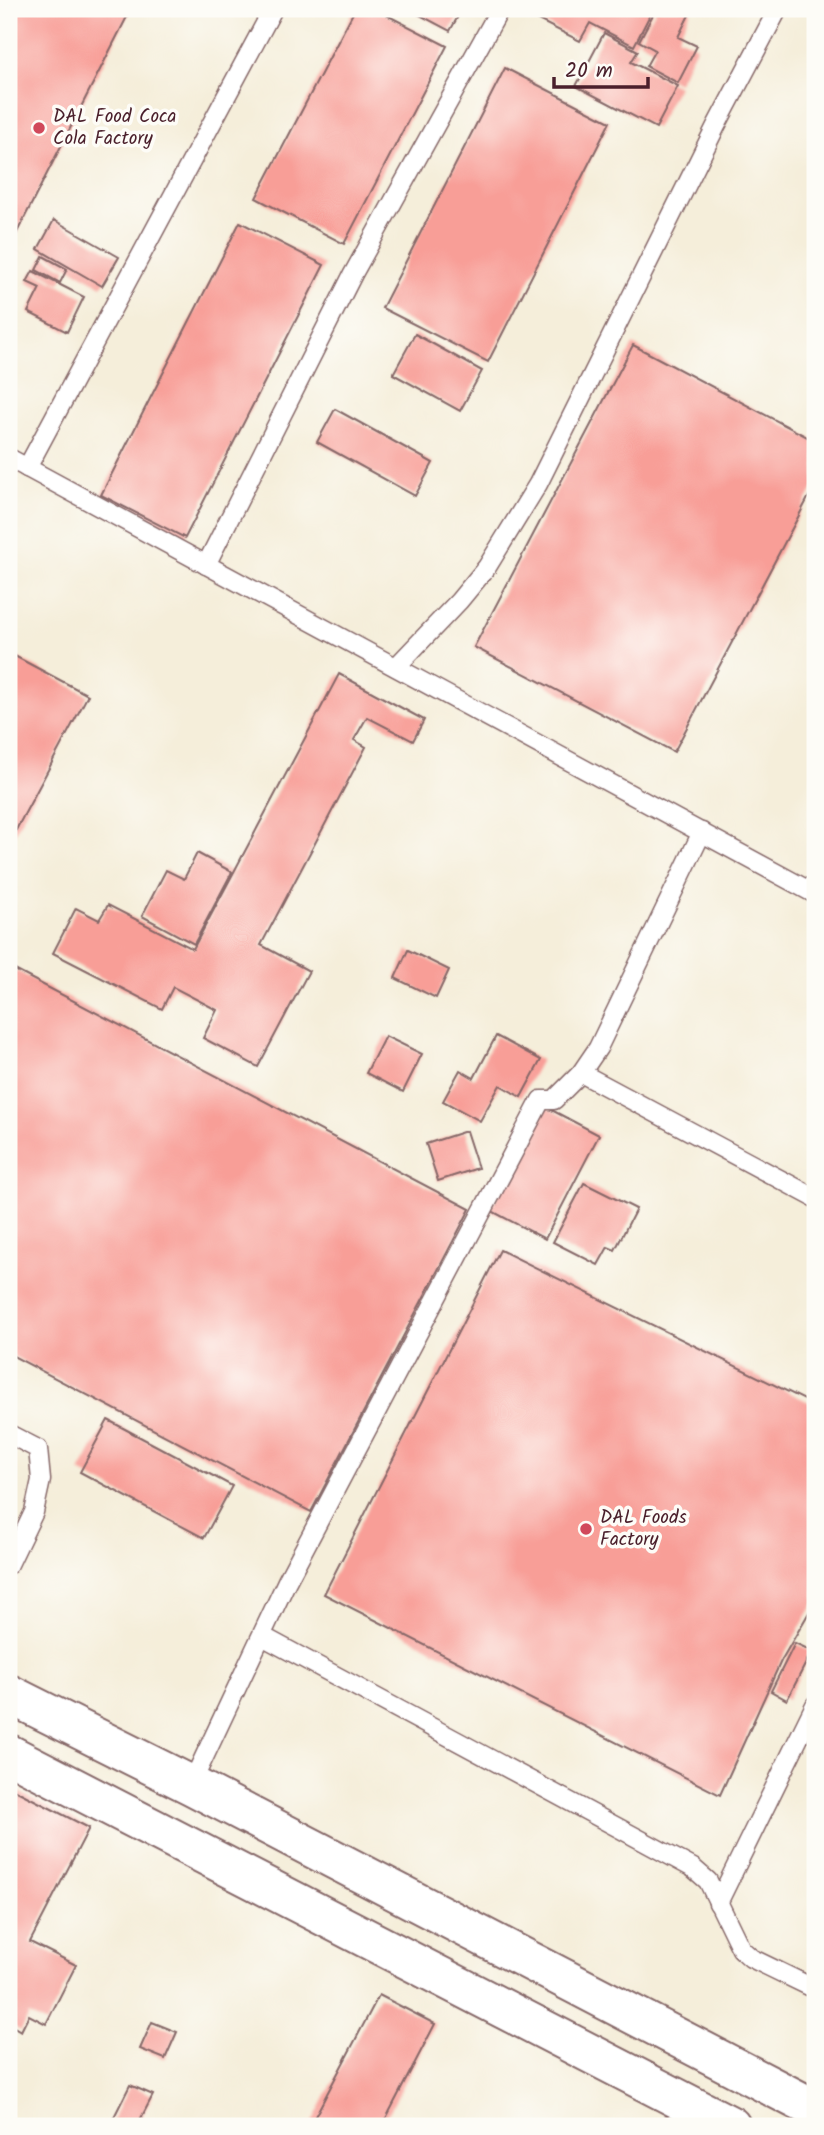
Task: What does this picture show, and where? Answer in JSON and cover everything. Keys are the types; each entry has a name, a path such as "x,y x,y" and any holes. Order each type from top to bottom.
{"main road":[{"path":"9,1694 191,1785 815,2109"},
{"path":"9,1755 731,2126"}],"lane":[{"path":"27,468 274,9"},
{"path":"206,565 353,274 500,9"},
{"path":"396,667 459,601 487,566 538,484 716,126 778,9"},
{"path":"9,458 815,894"},
{"path":"191,1785 287,1581 541,1100 554,1100 581,1073 598,1048 702,832"},
{"path":"581,1073 815,1198"},
{"path":"9,1434 38,1449 41,1480 34,1512 9,1564"},
{"path":"262,1636 693,1868 708,1881 741,1949 751,1958 815,1989"},
{"path":"718,1903 815,1704"}],"building":[{"name":"DAL Food Coca Cola Factory","path":"9,9 131,9 9,248"},
{"path":"355,9 375,9 447,46 344,244 256,198"},
{"path":"419,9 462,9 450,31 416,13"},
{"path":"528,9 653,9 634,46 590,23 580,41 526,14"},
{"path":"656,9 691,11 678,37 697,46 678,83 646,66 655,50 639,41"},
{"path":"604,33 638,51 631,62 678,86 656,128 576,86"},
{"path":"505,68 610,122 488,362 382,308"},
{"path":"54,220 119,257 102,286 38,249"},
{"path":"240,222 324,265 185,538 101,495"},
{"path":"43,256 67,269 60,283 36,270"},
{"path":"33,271 84,297 67,332 28,312 40,288 27,282"},
{"path":"415,334 482,371 460,411 393,374"},
{"path":"633,345 815,441 815,485 674,752 474,647"},
{"path":"335,409 433,463 415,496 317,442"},
{"path":"9,653 88,695 9,843"},
{"path":"339,674 424,720 413,741 367,717 354,740 366,747 261,945 309,971 258,1067 203,1038 217,1010 173,987 162,1009 53,953 76,908 99,920 108,905 193,949"},
{"path":"197,853 232,872 194,944 142,916 166,870 184,879"},
{"path":"408,950 449,970 436,998 395,978"},
{"path":"9,967 470,1209 311,1512 9,1354"},
{"path":"385,1036 422,1054 403,1092 366,1073"},
{"path":"496,1036 541,1060 521,1097 500,1085 480,1121 443,1101 460,1070 474,1078"},
{"path":"544,1106 599,1135 545,1239 490,1210"},
{"path":"466,1131 478,1168 438,1181 426,1144"},
{"path":"584,1183 636,1209 615,1250 608,1247 598,1265 553,1242"},
{"name":"DAL Foods Factory","path":"500,1250 815,1405 815,1602 781,1661 720,1795 324,1594"},
{"path":"108,1420 232,1486 204,1538 80,1472"},
{"path":"795,1643 812,1651 787,1700 771,1691"},
{"path":"9,1787 89,1828 30,1942 76,1965 46,2024 29,2015 21,2031 9,2024"},
{"path":"379,1995 435,2024 382,2126 310,2126"},
{"path":"152,2022 177,2032 165,2059 140,2049"},
{"path":"130,2085 153,2095 137,2126 123,2126 112,2121"}],"place":[{"name":"DAL Food Coca Cola Factory","path":"39,128"},
{"name":"DAL Foods Factory","path":"586,1529"}]}
